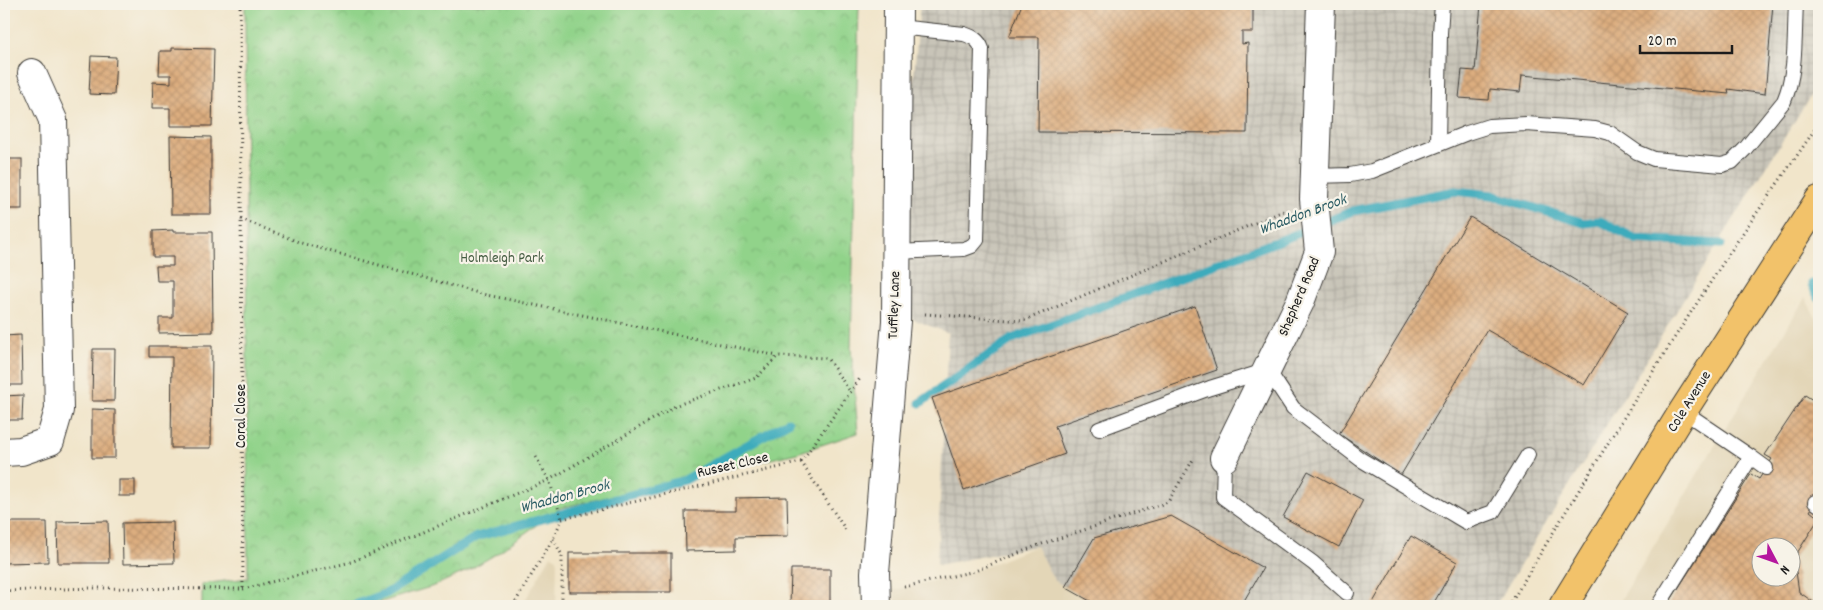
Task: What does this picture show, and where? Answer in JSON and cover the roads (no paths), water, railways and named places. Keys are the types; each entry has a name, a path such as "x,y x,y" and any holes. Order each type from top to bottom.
{"highway":[{"name":"Cole Avenue","path":"1563,606 1683,411 1819,200"}],"street":[{"name":"Shepherd Road","path":"1224,458 1300,302 1319,252 1315,187 1321,4"},
{"name":"Tuffley Lane","path":"876,600 875,573 896,312 898,15"},
{"path":"4,452 21,451 50,441 59,410 53,120 32,73"}],"lane":[{"path":"1438,144 1442,4"},
{"path":"1315,187 1350,175 1372,171 1438,144 1489,126 1526,124 1595,129 1610,133 1637,152 1654,159 1722,165 1732,162 1784,101 1788,92 1792,76 1796,4"},
{"path":"896,252 964,249 972,246 977,240 982,49 980,43 972,36 898,15"},
{"path":"1099,429 1210,388 1268,370 1293,408 1360,459 1466,522 1493,512 1528,455"},
{"path":"1683,411 1766,468"},
{"path":"1658,606 1751,457"},
{"path":"1224,458 1223,497 1313,563 1347,593"}],"waterway":[{"name":"Whaddon Brook","path":"920,403 1012,339 1284,239 1353,211 1455,191 1492,195 1584,223 1600,221 1636,239 1721,244"},
{"name":"Whaddon Brook","path":"1812,284 1819,298"},
{"name":"Whaddon Brook","path":"352,606 387,593 476,537 685,480 788,422"}],"park label":[{"name":"Holmleigh Park","path":"502,259"}]}
